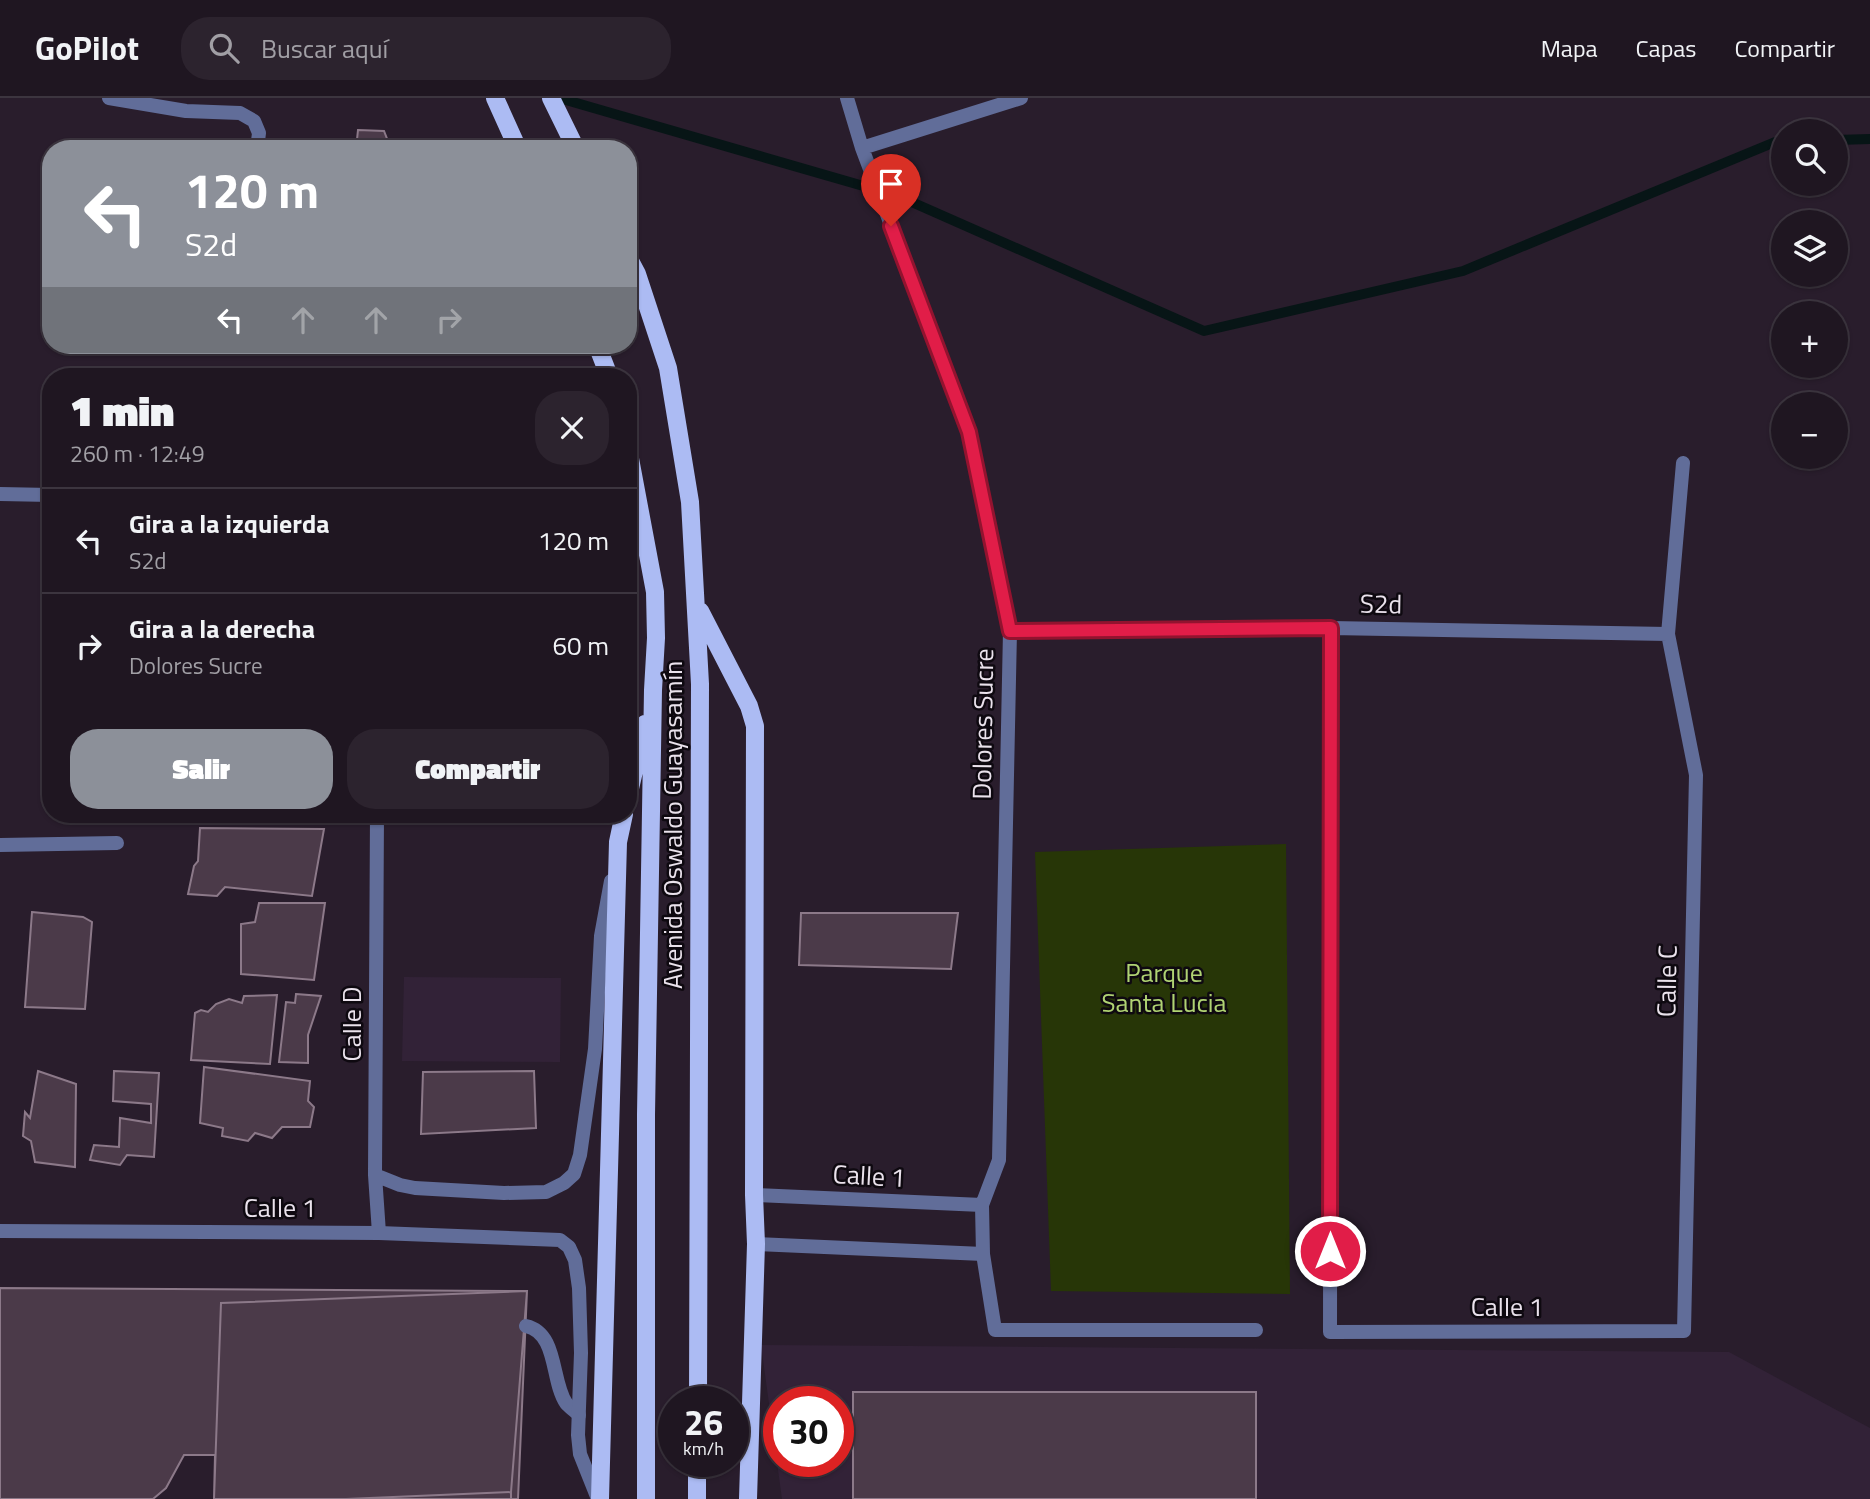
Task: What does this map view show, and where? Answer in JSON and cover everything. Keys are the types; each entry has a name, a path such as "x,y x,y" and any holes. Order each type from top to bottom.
{"main road":[{"path":"495,98 514,140"},
{"path":"551,98 572,140"},
{"name":"Avenida Oswaldo Guayasamín","path":"637,274 668,368 690,502 696,605 700,684 698,1386"},
{"name":"Avenida Oswaldo Guayasamín","path":"637,497 655,592 656,638 646,1115 646,1499"},
{"path":"696,605 749,706 755,726 756,1244 748,1499"},
{"path":"637,758 653,690"},
{"path":"599,1499 618,842 622,823"},
{"path":"697,1477 697,1499"}],"street":[{"path":"109,98 186,111 240,113 254,121 259,133 258,140"},
{"name":"Dolores Sucre","path":"847,98 862,148 969,432 1010,631 999,1160 982,1205 983,1254 995,1330 1256,1330"},
{"path":"862,148 1021,98"},
{"name":"Calle C","path":"1683,463 1668,634 1696,775 1684,1331"},
{"path":"0,494 42,495"},
{"name":"S2d","path":"1010,631 1331,628 1668,634"},
{"name":"Calle 1","path":"1331,628 1330,1332 1684,1331"},
{"name":"Calle D","path":"377,823 375,1175 379,1233"},
{"path":"375,1175 415,1188 504,1193 546,1192 564,1183 574,1174 580,1154 595,1049 601,936 618,842"},
{"path":"0,845 117,843"},
{"name":"Calle 1","path":"754,1195 982,1205"},
{"name":"Calle 1","path":"0,1231 379,1233 560,1240 569,1247 575,1261 579,1288 579,1415"},
{"path":"756,1244 954,1255 983,1254"},
{"path":"526,1326 535,1328 543,1337 566,1403 579,1415 580,1454 599,1499"}],"shaded area":[{"path":"404,977 561,978 560,1062 402,1061"},
{"path":"761,1345 1729,1352 1870,1428 1870,1499 782,1499 779,1477 854,1477 854,1386 767,1386"}],"green space":[{"name":"Parque Santa Lucia","path":"1286,844 1290,1294 1051,1291 1035,852"}],"building":[{"path":"358,130 384,131 388,140 357,140"},
{"path":"200,828 324,829 312,896 225,887 217,896 188,894 194,866 198,861"},
{"path":"259,903 325,903 314,980 241,974 241,924 255,922"},
{"path":"32,912 83,917 92,922 85,1009 25,1007"},
{"path":"801,913 958,913 951,969 799,965"},
{"path":"296,994 321,996 308,1035 308,1063 279,1062 286,1002 295,1003"},
{"path":"277,995 270,1064 191,1060 195,1013 201,1010 208,1012 216,1004 229,999 242,1003 244,996"},
{"path":"204,1067 310,1081 308,1101 314,1107 310,1127 282,1127 272,1138 255,1133 248,1141 222,1136 223,1128 200,1123"},
{"path":"38,1071 76,1084 75,1167 35,1162 31,1141 23,1136 25,1112 30,1118"},
{"path":"114,1071 159,1073 154,1157 127,1155 120,1165 90,1160 94,1145 119,1147 120,1118 151,1123 151,1104 113,1101"},
{"path":"534,1071 536,1128 421,1134 423,1072"},
{"path":"0,1288 527,1291 518,1499 214,1499 215,1455 184,1455 166,1488 153,1499 0,1499"},
{"path":"527,1291 511,1492 346,1499 214,1499 221,1303"},
{"path":"854,1392 1256,1392 1256,1499 853,1499"},
{"path":"511,1492 511,1499 346,1499"}],"waterway":[{"path":"559,98 898,196 1204,331 1463,271 1771,144"},
{"path":"1848,140 1870,139"}],"route":[{"path":"891,226 969,432 1010,631 1331,628 1330,1251"}]}
